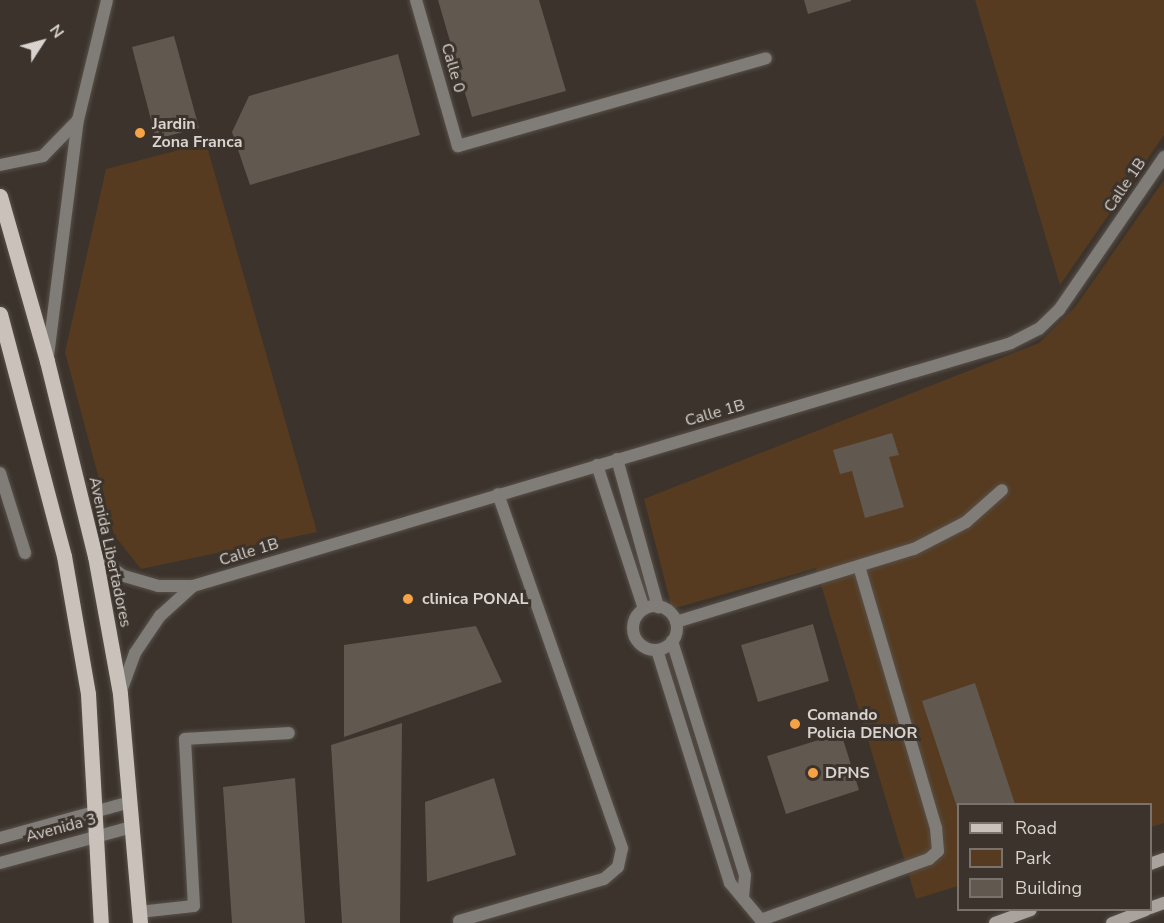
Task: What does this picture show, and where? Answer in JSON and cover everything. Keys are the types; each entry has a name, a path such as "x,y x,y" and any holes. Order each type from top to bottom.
{"main road":[{"name":"Avenida Libertadores","path":"0,196 47,361 95,556 120,694 139,918"},
{"path":"0,314 64,556 88,694 101,923"}],"street":[{"path":"47,361 78,120 107,0"},
{"name":"Calle 0","path":"416,0 458,146 766,58"},
{"path":"0,165 43,156 78,120"},
{"name":"Calle 1B","path":"95,556 124,576 147,583 193,586 1011,343 1039,329 1059,310 1164,157"},
{"path":"617,459 658,607"},
{"path":"597,465 645,609"},
{"path":"0,473 25,553"},
{"path":"676,622 914,549 966,522 1002,490"},
{"path":"459,921 604,879 618,867 622,848 498,494"},
{"path":"657,650 730,883 761,920 771,919 929,859 938,850 936,828 859,567"},
{"name":"Calle 1B","path":"120,694 141,644 160,616 193,586"},
{"path":"672,641 657,650 643,646 634,634 635,620 645,609 658,607 666,609 676,622 672,641 745,874 743,897"},
{"path":"139,918 194,906 185,739 289,733"},
{"name":"Avenida 3","path":"0,838 130,802"},
{"name":"Avenida 3","path":"0,863 132,827"},
{"path":"995,923 1026,911"},
{"path":"1112,923 1143,911"}],"green space":[{"path":"975,0 1164,0 1164,135 1060,285"},
{"path":"206,143 317,532 141,569 114,535 65,352 106,169"},
{"path":"1164,180 1164,823 1152,827 1152,803 957,803 957,886 916,899 816,568 672,609 644,499 1039,343 1075,307"}],"building":[{"path":"438,0 539,0 566,91 472,117"},
{"path":"804,0 851,0 851,1 808,14"},
{"path":"174,36 199,128 156,139 132,47"},
{"path":"398,54 420,135 250,185 232,132 249,96"},
{"path":"892,433 899,455 889,457 904,507 865,518 852,471 840,474 833,450"},
{"path":"813,624 829,681 758,702 741,645"},
{"name":"clinica PONAL","path":"476,626 502,682 344,737 344,645"},
{"path":"975,683 1015,803 957,803 957,807 922,701"},
{"path":"402,723 400,923 342,923 331,745"},
{"name":"DPNS","path":"841,733 859,790 786,814 767,756"},
{"path":"295,778 305,923 232,923 223,787"},
{"path":"494,778 516,855 427,882 425,802"}],"place":[{"name":"Jardin Zona Franca","path":"140,133"},
{"name":"clinica PONAL","path":"408,599"},
{"name":"Comando Policia DENOR","path":"795,724"},
{"name":"DPNS","path":"813,773"}]}
